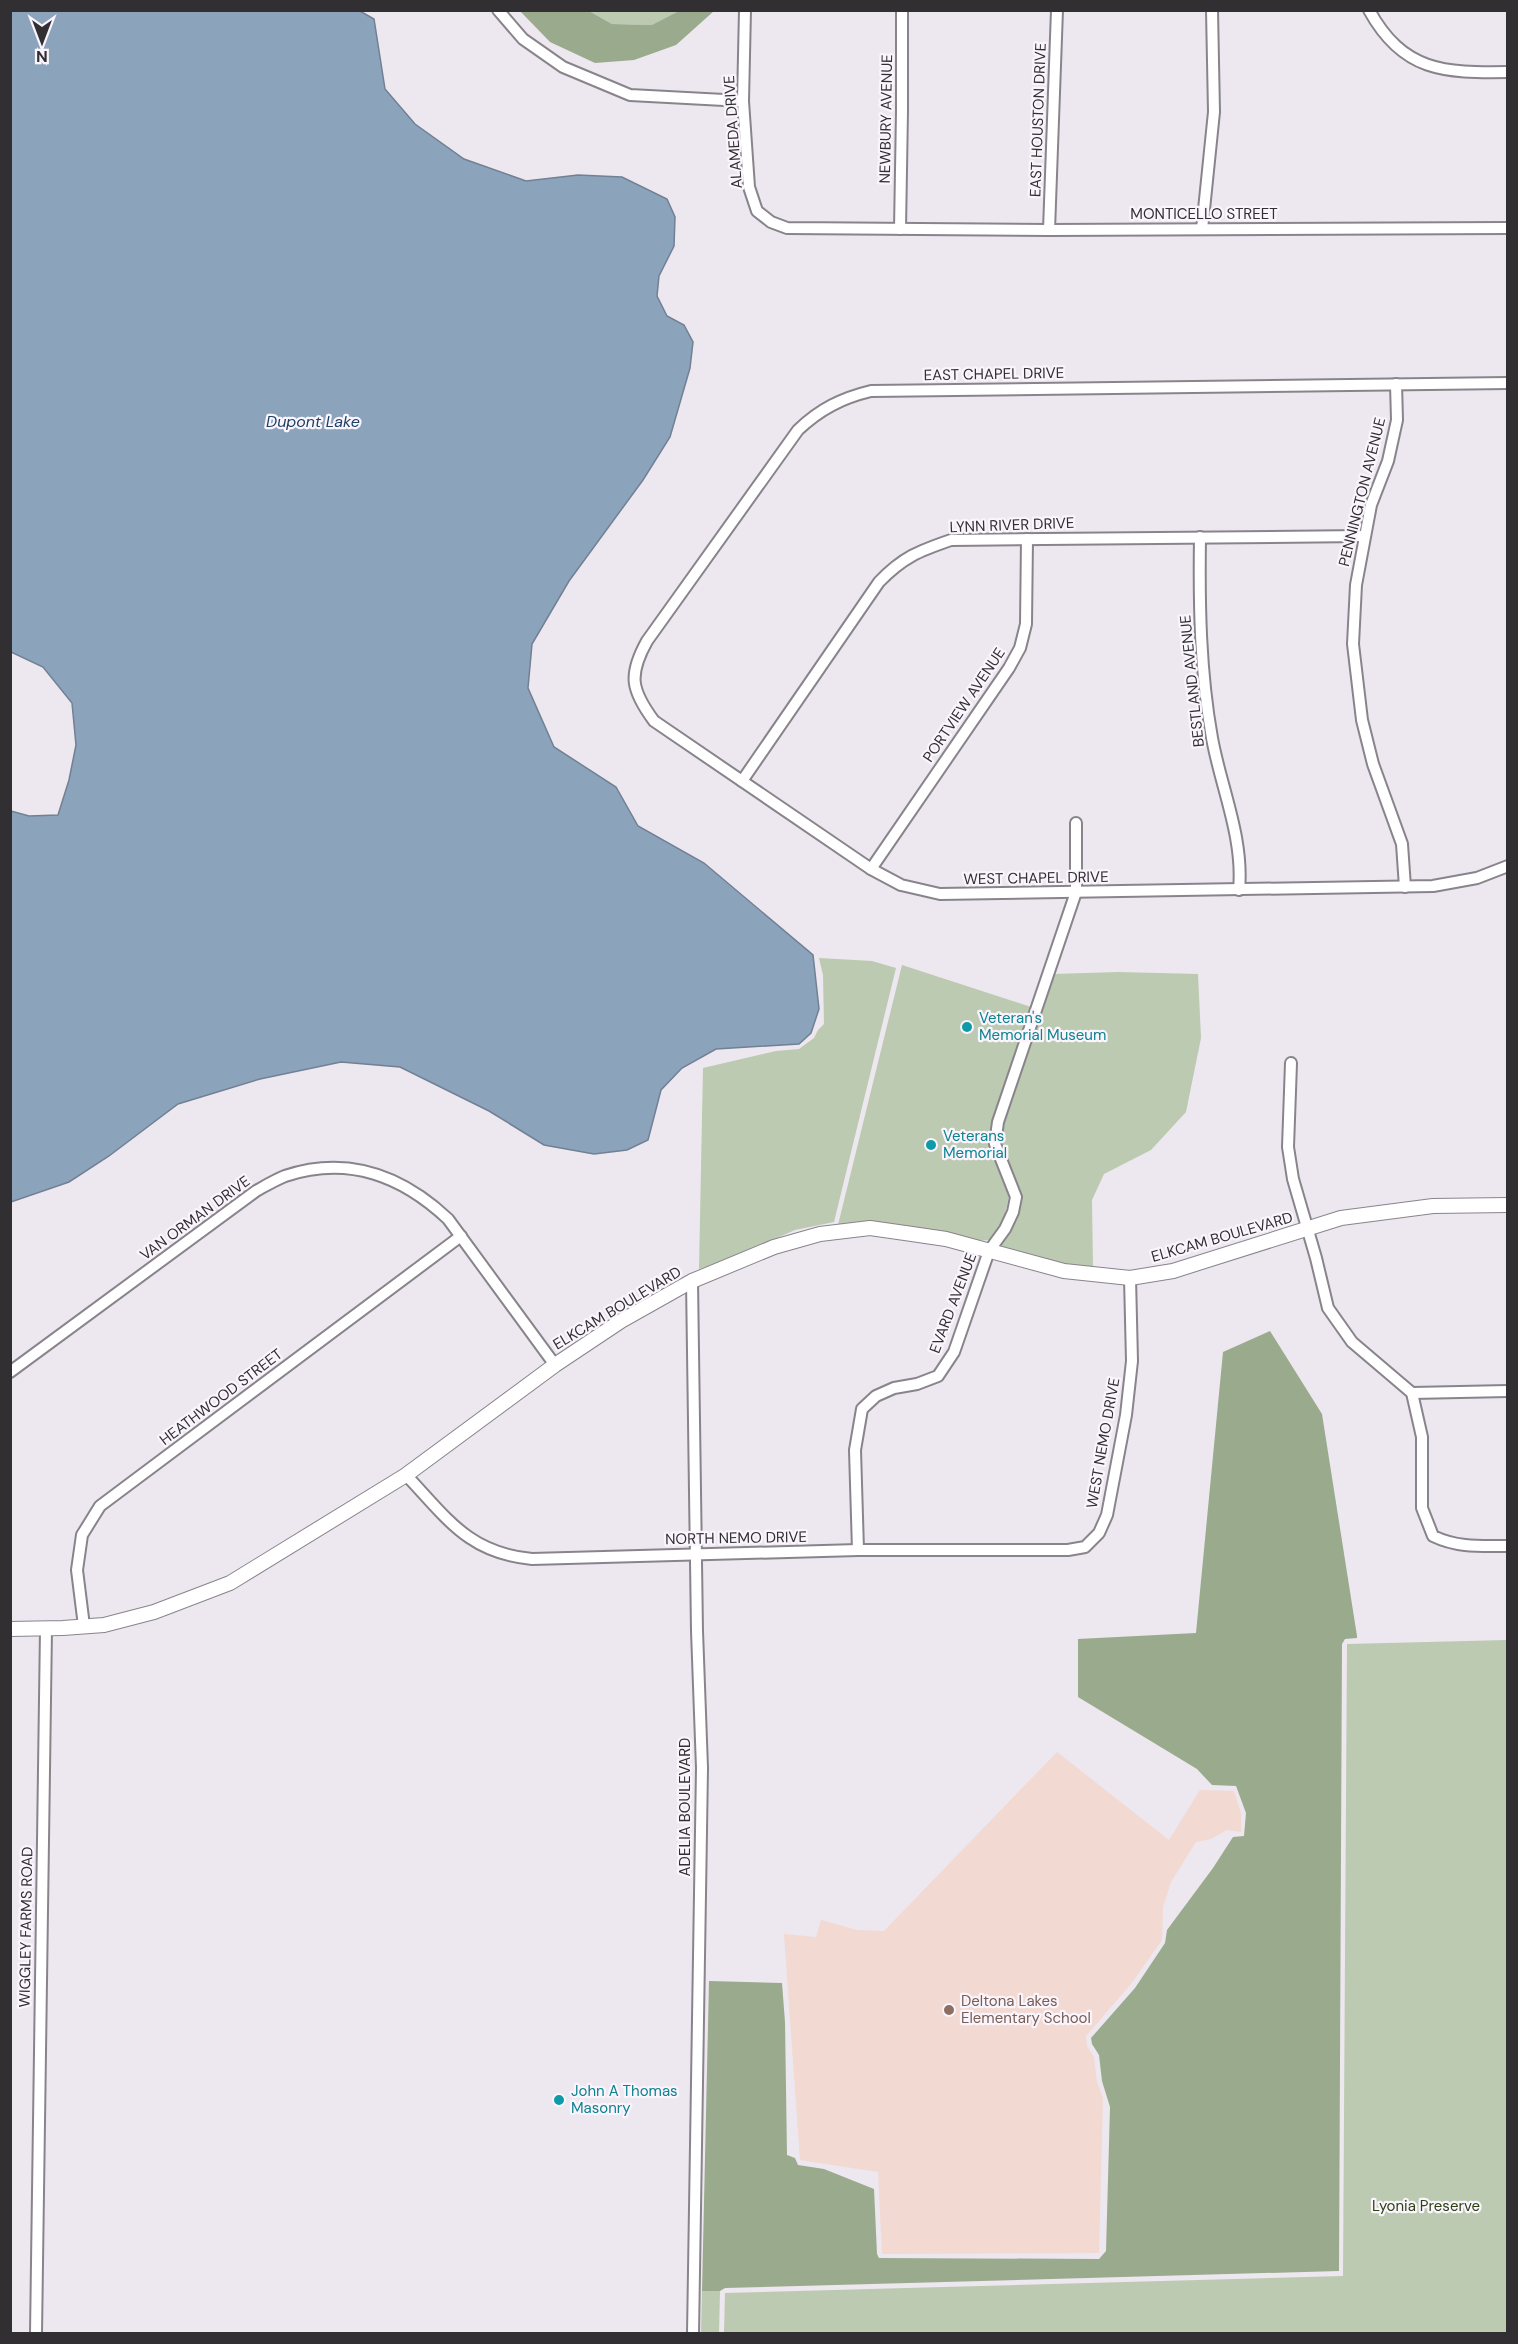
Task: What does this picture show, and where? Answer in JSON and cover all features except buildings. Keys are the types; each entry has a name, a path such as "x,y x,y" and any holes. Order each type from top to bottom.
{"street":[{"path":"498,10 523,39 563,68 630,95 743,101"},
{"name":"ALAMEDA DRIVE","path":"745,10 743,101 749,187 757,211 771,222 787,228 900,229"},
{"name":"NEWBURY AVENUE","path":"900,229 902,10"},
{"name":"EAST HOUSTON DRIVE","path":"1048,230 1057,10"},
{"path":"1202,229 1214,112 1212,10"},
{"path":"1369,10 1381,33 1397,48 1427,66 1459,73 1508,72"},
{"name":"MONTICELLO STREET","path":"900,229 1508,228"},
{"name":"EAST CHAPEL DRIVE","path":"635,686 634,675 638,658 647,641 798,430 813,416 847,397 871,390 1508,383"},
{"name":"PENNINGTON AVENUE","path":"1396,384 1397,420 1388,461 1371,505 1364,536 1356,585 1353,644 1362,720 1373,764 1402,844 1405,887"},
{"name":"LYNN RIVER DRIVE","path":"742,781 879,582 895,566 918,551 951,540 1364,536"},
{"name":"BESTLAND AVENUE","path":"1200,537 1199,602 1202,664 1212,738 1236,839 1239,890"},
{"name":"PORTVIEW AVENUE","path":"871,869 1009,668 1020,648 1026,624 1027,538"},
{"name":"WEST CHAPEL DRIVE","path":"635,686 639,702 654,721 871,869 901,885 940,894 1433,886 1477,878 1508,866"},
{"name":"EVARD AVENUE","path":"858,1550 855,1450 862,1409 876,1396 894,1388 917,1384 938,1376 954,1352 989,1251 1005,1229 1013,1212 1016,1197 995,1144 998,1122 1076,892 1076,823"},
{"path":"1291,1063 1288,1148 1293,1179 1328,1308 1352,1342 1412,1393 1422,1437 1422,1508 1433,1536 1448,1543 1467,1546 1508,1546"},
{"name":"VAN ORMAN DRIVE","path":"10,1372 256,1191 285,1177 314,1169 346,1168 380,1175 406,1186 426,1199 461,1236 555,1365"},
{"name":"ELKCAM BOULEVARD","path":"10,1629 104,1625 154,1612 230,1583 406,1475 555,1365 621,1321 692,1281 774,1247 820,1234 870,1228 946,1239 1064,1271 1130,1278 1173,1271 1341,1218 1433,1206 1508,1205"},
{"name":"HEATHWOOD STREET","path":"84,1626 77,1570 82,1535 100,1506 461,1236"},
{"name":"WEST NEMO DRIVE","path":"1095,1538 1107,1515 1126,1415 1132,1361 1130,1278"},
{"name":"ADELIA BOULEVARD","path":"692,1281 702,1768 693,2334"},
{"path":"1412,1393 1508,1391"},
{"name":"NORTH NEMO DRIVE","path":"406,1475 452,1523 478,1545 508,1556 531,1559 858,1550 1068,1550 1085,1546 1095,1538"},
{"name":"WIGGLEY FARMS ROAD","path":"36,2334 46,1629"}],"shaded area":[{"name":"Deltona Lakes Elementary School","path":"1057,1752 1169,1840 1200,1790 1234,1791 1241,1813 1241,1832 1227,1830 1211,1839 1196,1842 1171,1882 1163,1907 1162,1940 1131,1984 1086,2036 1087,2046 1094,2057 1097,2082 1103,2098 1099,2253 882,2254 878,2172 800,2160 784,1934 816,1937 821,1920 857,1930 884,1931"}],"green space":[{"path":"520,11 589,11 612,24 652,25 679,11 714,11 676,45 634,60 595,63 550,42"},
{"path":"589,11 679,11 653,25 612,24"},
{"path":"819,958 872,961 896,968 834,1222 795,1230 729,1259 699,1269 703,1068 776,1051 799,1049 814,1038 824,1024 823,975"},
{"path":"902,965 1031,1007 990,1133 995,1154 1010,1192 1005,1214 990,1240 960,1238 894,1225 866,1223 838,1225"},
{"path":"1118,972 1198,974 1201,1038 1186,1112 1151,1150 1104,1174 1092,1200 1093,1268 1061,1263 999,1247 1015,1221 1019,1203 1017,1183 1001,1147 1003,1124 1054,974"},
{"path":"1270,1331 1322,1414 1357,1636 1357,1638 1345,1639 1342,1644 1339,2271 725,2288 720,2291 702,2291 709,1981 782,1983 785,2022 787,2155 795,2158 798,2165 824,2169 874,2189 879,2258 1099,2259 1106,2251 1110,2107 1102,2081 1099,2055 1091,2038 1135,1988 1165,1943 1167,1930 1233,1837 1244,1836 1246,1813 1236,1786 1212,1785 1197,1769 1078,1697 1078,1639 1196,1633 1223,1352"},
{"name":"Lyonia Preserve","path":"1507,1640 1507,2333 724,2333 725,2293 1343,2276 1347,1644"},
{"path":"702,2291 720,2291 719,2333 701,2334"}],"water":[{"name":"Dupont Lake","path":"11,10 360,11 374,19 385,89 415,124 464,159 526,181 578,175 622,177 667,199 675,217 674,246 659,276 657,296 667,316 684,325 693,342 690,368 670,437 643,480 569,581 532,644 528,688 554,747 616,787 638,826 704,863 813,955 819,1009 811,1033 799,1044 716,1049 682,1068 661,1090 648,1140 627,1150 594,1154 544,1145 489,1111 400,1067 341,1062 260,1079 178,1104 109,1156 69,1182 11,1202 11,811 29,816 58,815 69,780 76,745 72,703 43,667 11,652"}],"place":[{"name":"Veteran's Memorial Museum","path":"967,1027"},
{"name":"Veterans Memorial","path":"931,1145"},
{"name":"Deltona Lakes Elementary School","path":"949,2010"},
{"name":"John A Thomas Masonry","path":"559,2100"}]}
